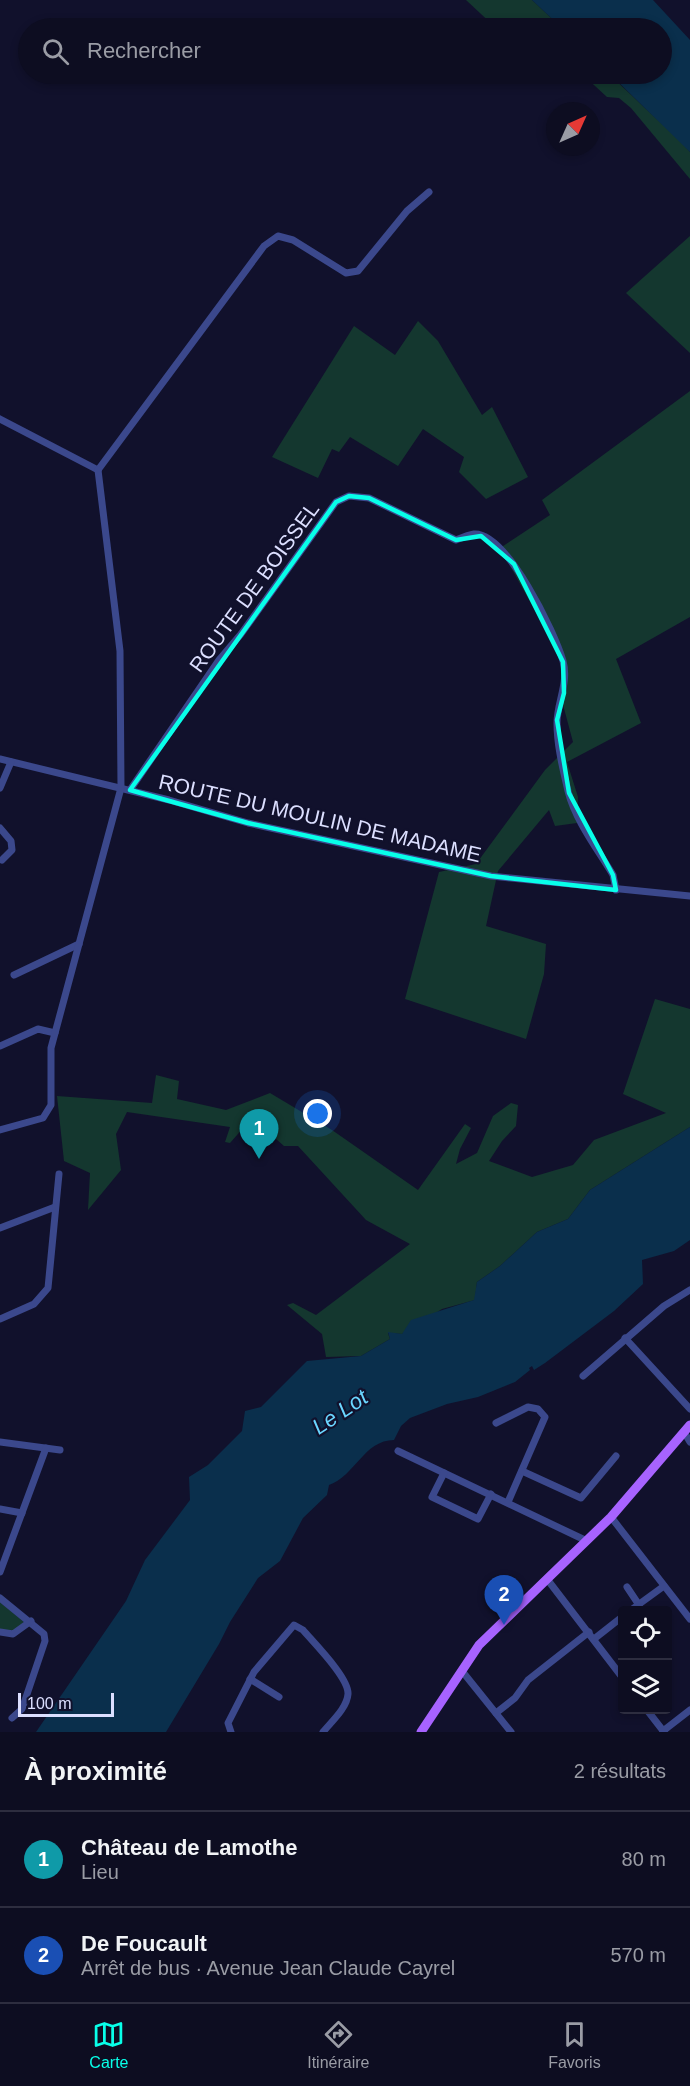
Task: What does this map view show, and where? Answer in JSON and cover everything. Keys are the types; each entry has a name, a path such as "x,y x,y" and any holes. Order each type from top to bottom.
{"main road":[{"path":"421,1732 489,1634 611,1517 687,1429"}],"street":[{"path":"0,1130 43,1118 51,1105 51,1048 121,788 120,651 99,470 264,246 278,236 293,240 346,273 358,271 407,211 429,192"},
{"path":"0,419 99,470"},
{"name":"ROUTE DE BOISSEL","path":"130,790 219,660 241,634 336,502 350,496 369,498 456,540 475,534 481,536 501,548 514,564 531,591 563,662 564,693 556,720 558,745 568,793 613,875 616,890"},
{"name":"ROUTE DU MOULIN DE MADAME","path":"0,759 130,790 248,823 490,876 690,896"},
{"path":"0,788 11,762"},
{"path":"0,828 11,841 12,850 2,860"},
{"path":"14,975 79,944"},
{"path":"0,1046 38,1029 55,1033"},
{"path":"0,1319 34,1304 48,1288 58,1174"},
{"path":"0,1228 55,1207"},
{"path":"583,1376 664,1306 688,1294"},
{"path":"625,1338 690,1409"},
{"path":"496,1423 528,1407 538,1409 544,1417 508,1502"},
{"path":"687,1429 690,1442"},
{"path":"0,1442 60,1450"},
{"path":"0,1572 46,1448"},
{"path":"398,1451 587,1541"},
{"path":"522,1471 581,1498 616,1456"},
{"path":"444,1473 432,1497 478,1519 491,1494"},
{"path":"0,1509 22,1512"},
{"path":"611,1517 664,1586 689,1614"},
{"path":"547,1579 618,1672"},
{"path":"627,1587 639,1605 664,1586"},
{"path":"0,1598 31,1621 44,1634 45,1641 22,1709 12,1718"},
{"path":"496,1713 515,1698 528,1680 591,1635 618,1619"},
{"path":"0,1632 13,1634 31,1621"},
{"path":"231,1732 228,1723 250,1679 294,1625 303,1630 344,1680 349,1692 345,1705 323,1732"},
{"path":"462,1671 512,1732"},
{"path":"250,1679 279,1697"},
{"path":"650,1714 663,1732 690,1710"}],"highlighted area":[{"path":"349,496 369,498 456,540 481,536 514,564 563,662 564,693 557,720 569,793 613,875 616,890 491,876 248,823 130,790 336,502"}],"green space":[{"path":"466,0 532,0 551,18 485,18"},
{"path":"593,84 620,84 683,144 690,152 690,179 631,108 619,98 607,97"},
{"path":"690,236 690,353 626,293"},
{"path":"418,321 438,341 482,415 492,407 528,477 486,499 459,472 464,457 423,429 398,466 350,437 339,452 332,449 318,478 272,457 354,326 395,355"},
{"path":"690,391 690,617 616,659 641,723 567,762 578,797 577,823 555,826 549,810 498,871 486,926 546,944 544,974 526,1039 405,999 439,872 476,864 545,770 573,742 562,701 566,666 500,548 550,515 542,500"},
{"path":"655,999 690,1009 690,1127 590,1190 568,1219 537,1232 500,1266 477,1282 475,1300 442,1309 402,1334 388,1333 390,1339 361,1356 326,1357 322,1334 287,1305 293,1303 316,1315 410,1244 366,1220 298,1146 284,1146 252,1118 230,1143 225,1142 230,1127 127,1112 116,1134 121,1170 88,1210 90,1173 64,1161 57,1096 152,1103 156,1075 179,1081 177,1099 226,1110 270,1093 332,1130 418,1190 465,1124 471,1128 460,1149 456,1164 477,1153 493,1116 511,1103 518,1105 516,1126 502,1141 489,1161 532,1177 573,1165 594,1140 666,1113 623,1094"},
{"path":"0,1602 24,1622 13,1632 0,1630"}],"water":[{"path":"532,0 653,0 670,18 551,18"},
{"path":"672,21 690,40 690,152 620,84 672,84"},
{"name":"Le Lot","path":"690,1127 690,1240 674,1251 642,1260 643,1284 614,1311 545,1363 534,1370 532,1366 515,1382 478,1397 447,1404 410,1418 401,1426 394,1440 375,1446 346,1474 329,1485 327,1495 303,1518 280,1561 258,1578 166,1732 36,1732 126,1601 145,1560 190,1500 189,1477 208,1465 242,1431 245,1411 261,1407 307,1361 361,1356 390,1339 388,1332 402,1334 411,1320 474,1300 477,1282 500,1266 537,1232 568,1219 590,1190"}],"place":[{"name":"Château de Lamothe","path":"259,1159"},
{"name":"De Foucault","path":"504,1625"}]}
